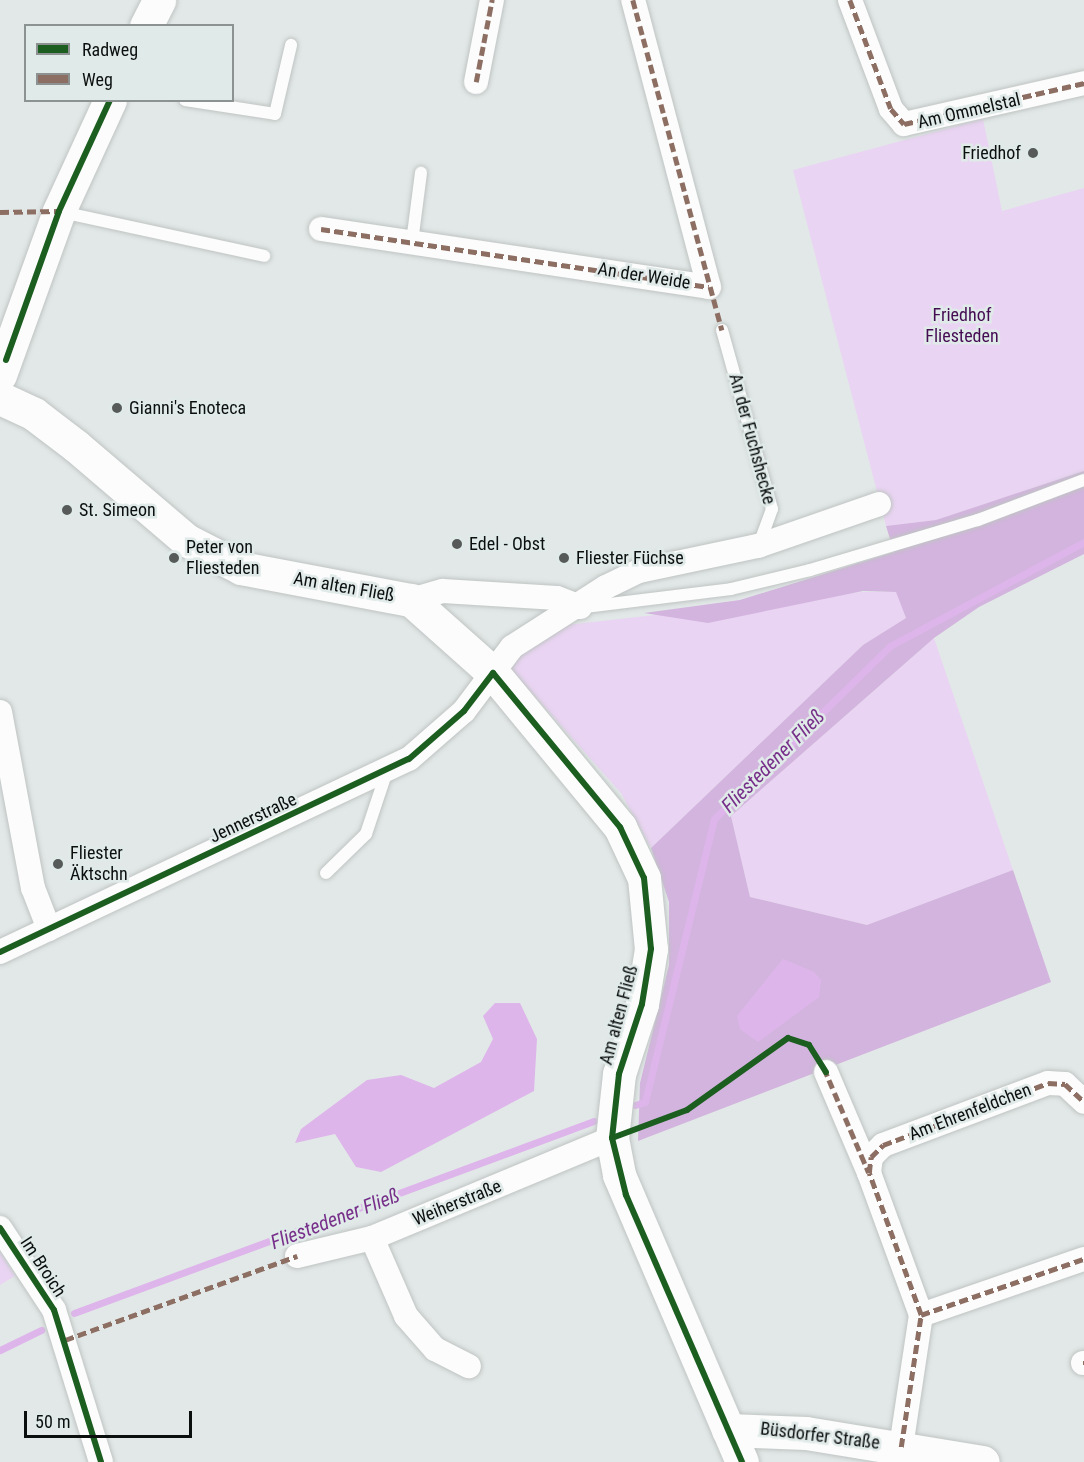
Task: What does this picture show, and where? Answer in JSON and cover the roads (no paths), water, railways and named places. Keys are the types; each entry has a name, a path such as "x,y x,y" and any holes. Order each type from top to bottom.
{"main road":[{"path":"147,24 159,0"},
{"path":"0,375 59,212 109,102"},
{"name":"Am alten Fließ","path":"0,398 68,439 186,540 241,568 411,600 493,673 600,801 644,878 651,949 642,1004 619,1074 612,1138 626,1195 742,1462"},
{"name":"Büsdorfer Straße","path":"728,1430 748,1427 901,1447 983,1462"}],"street":[{"path":"476,82 492,0"},
{"name":"An der Weide","path":"321,229 710,287 633,0"},
{"name":"Am Ommelstal","path":"850,0 881,80 904,124 1084,83"},
{"path":"493,673 512,647 639,571 758,546 879,504"},
{"path":"411,600 443,591 557,598 580,607"},
{"name":"Jennerstraße","path":"0,952 409,759 464,711 493,673"},
{"path":"0,712 33,888 50,929"},
{"path":"826,1072 869,1173 921,1315 901,1447"},
{"name":"Am Ehrenfeldchen","path":"869,1173 871,1158 883,1145 1048,1083 1065,1084 1084,1102"},
{"name":"Weiherstraße","path":"297,1256 372,1238 612,1138"},
{"name":"Im Broich","path":"0,1228 54,1310 101,1462"},
{"path":"372,1238 406,1316 435,1349 469,1366"},
{"path":"921,1315 1084,1259"}],"lane":[{"path":"198,102 275,114 291,45"},
{"path":"412,242 421,173"},
{"path":"59,212 264,256"},
{"name":"An der Fuchshecke","path":"722,330 772,509 771,525 758,546"},
{"path":"580,607 731,589 799,573 978,520 1084,480"},
{"path":"326,873 366,834 387,770"}],"waterway":[{"name":"Fliestedener Fließ","path":"635,1105 645,1102 714,819 890,646 1084,542"},
{"name":"Fliestedener Fließ","path":"74,1313 594,1121"},
{"name":"Fliestedener Fließ","path":"0,1350 41,1330"}],"place":[{"name":"Friedhof","path":"1033,153"},
{"name":"Gianni's Enoteca","path":"117,408"},
{"name":"St. Simeon","path":"67,510"},
{"name":"Edel - Obst","path":"457,544"},
{"name":"Peter von Fliesteden","path":"174,558"},
{"name":"Fliester Füchse","path":"564,558"},
{"name":"Fliester Äktschn","path":"58,864"}],"park label":[{"name":"Friedhof Fliesteden","path":"962,326"}]}
